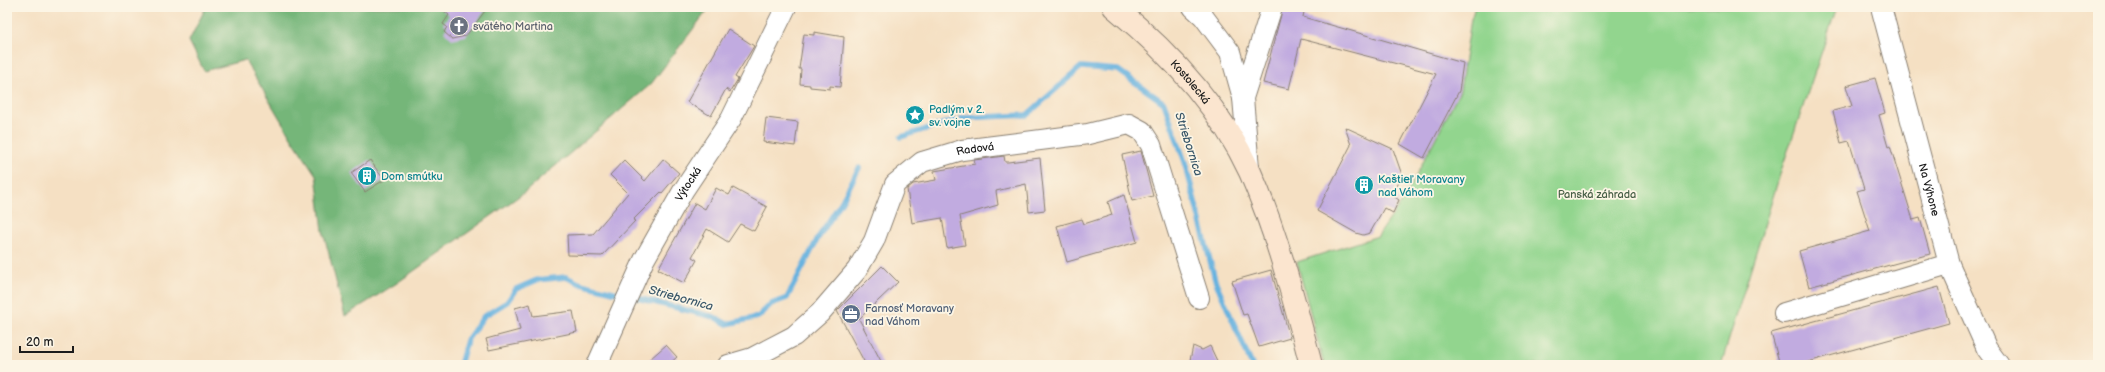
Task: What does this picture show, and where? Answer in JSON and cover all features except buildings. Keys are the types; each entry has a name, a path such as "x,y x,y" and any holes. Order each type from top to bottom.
{"main road":[{"name":"Kostolecká","path":"1114,7 1154,42 1198,91 1226,129 1249,171 1268,218 1311,365"}],"street":[{"name":"Výtocká","path":"597,365 622,306 644,260 680,197 731,119 786,7"},
{"name":"Kostolecká","path":"1193,7 1203,16 1230,52 1243,98 1249,171"},
{"name":"Kostolecká","path":"1243,98 1272,7"},
{"name":"Na Výhone","path":"1881,7 1949,264 1987,348 1998,365"},
{"name":"Radová","path":"728,365 752,358 794,336 820,313 857,270 874,240 895,184 922,162 962,150 1088,134 1129,124 1142,131 1151,145 1199,298"},
{"path":"1784,313 1949,264"}],"green space":[{"path":"206,7 710,7 651,84 525,192 397,283 345,316 323,231 316,175 292,139 245,60 204,71 189,41"},
{"name":"Panská záhrada","path":"1475,7 1837,7 1782,168 1721,365 1324,365 1297,262 1378,236 1404,199 1460,91 1471,19"}],"waterway":[{"name":"Striebornica","path":"962,118 1027,115 1081,67 1118,70 1164,103 1185,162 1215,280 1252,365"},
{"name":"Striebornica","path":"901,137 954,120"},
{"name":"Striebornica","path":"460,365 467,340 484,316 507,302 516,289 537,280 566,277 581,284 714,317 727,324 758,317 771,304 787,298 818,238 842,201 859,168"}],"place":[{"name":"svätého Martina","path":"459,26"},
{"name":"Padlým v 2. sv. vojne","path":"915,115"},
{"name":"Dom smútku","path":"367,176"},
{"name":"Kaštieľ Moravany nad Váhom","path":"1364,185"},
{"name":"Farnosť Moravany nad Váhom","path":"851,314"}]}
